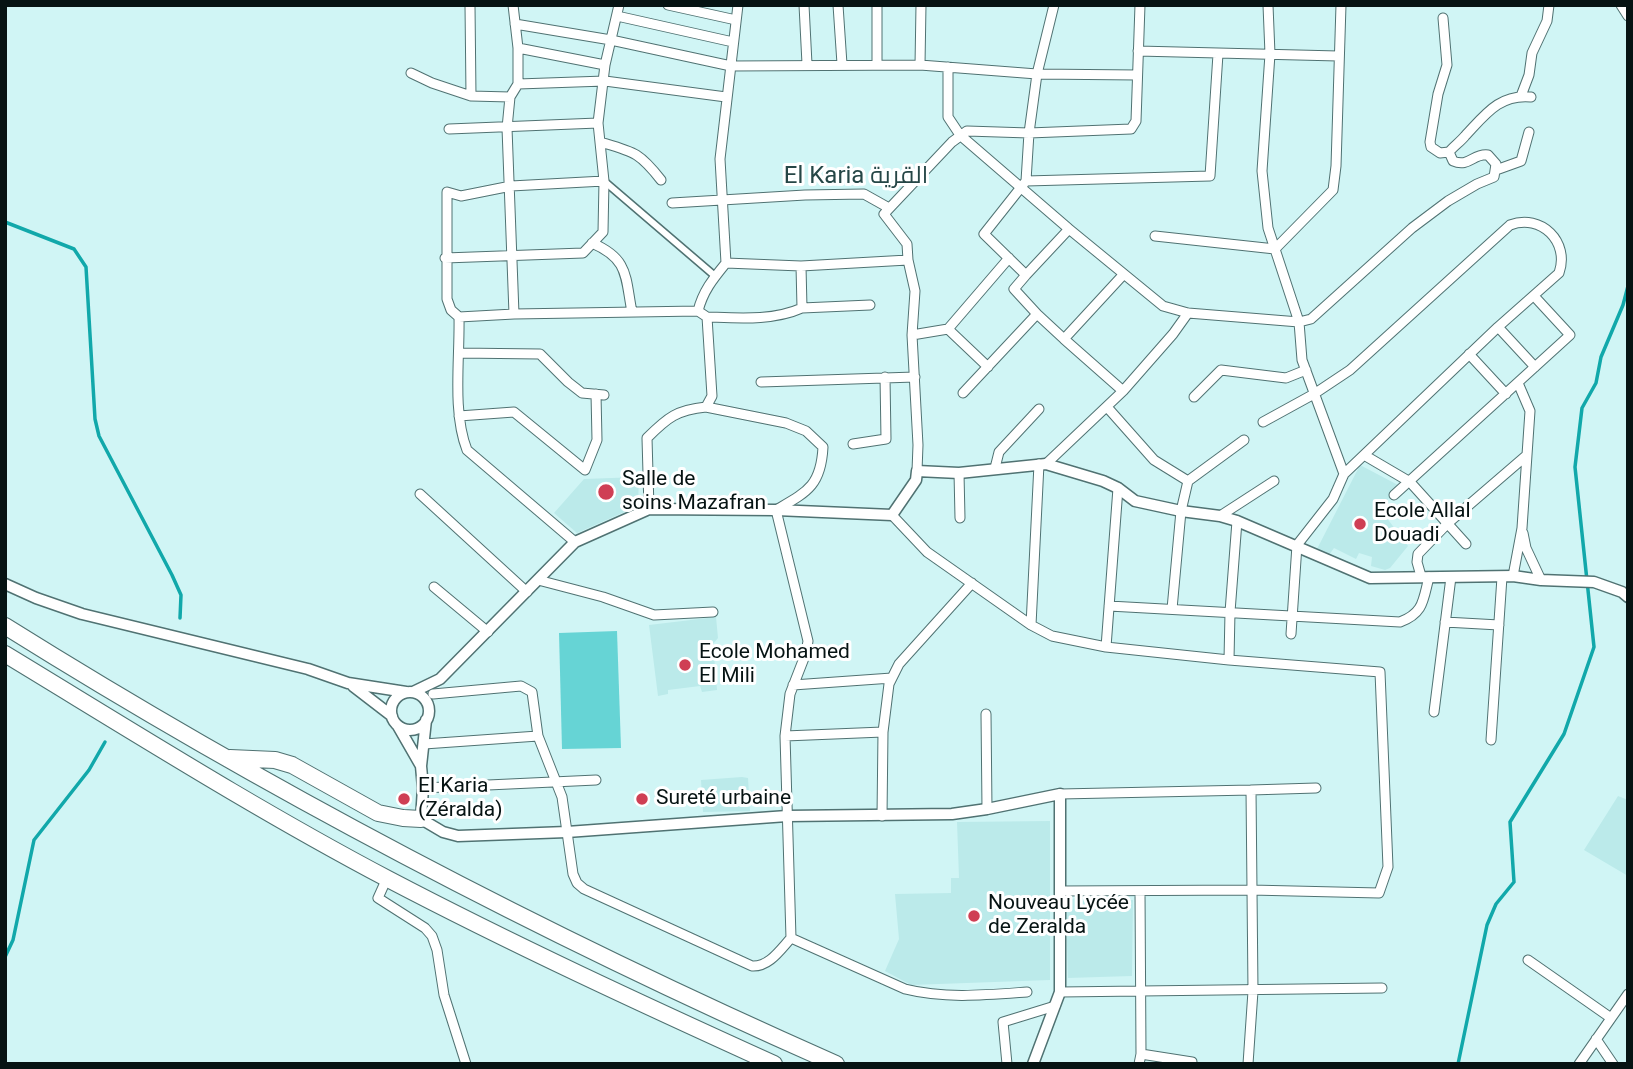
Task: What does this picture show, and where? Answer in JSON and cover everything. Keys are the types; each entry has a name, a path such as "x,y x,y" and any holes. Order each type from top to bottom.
{"highway":[{"path":"5,626 125,701 384,847 576,944 836,1064"},
{"path":"5,654 208,776 387,878 562,966 774,1064"},
{"path":"227,758 275,760 292,765 378,813 421,819"}],"street":[{"path":"470,5 471,96"},
{"path":"513,5 518,48 518,84 510,97 507,128 514,314"},
{"path":"608,250 603,232 604,181 598,123 605,65 619,5"},
{"path":"668,5 736,20"},
{"path":"706,407 712,396 702,295 726,263 720,159 738,5"},
{"path":"804,5 807,64"},
{"path":"838,5 842,64"},
{"path":"877,5 877,64"},
{"path":"920,65 921,5"},
{"path":"1026,275 984,234 1024,185 1037,74 1054,5"},
{"path":"891,514 916,480 917,471 912,335 915,292 907,244 884,214 952,142 967,131 1029,133 1131,129 1136,121 1140,5"},
{"path":"1268,5 1270,54 1262,171 1268,228 1299,322 1302,360 1344,474"},
{"path":"1275,249 1333,190 1341,5"},
{"path":"1443,18 1447,65 1438,94 1430,142 1437,152 1449,152 1495,105 1509,97 1526,97 1532,53 1547,21 1549,5"},
{"path":"1621,5 1628,16"},
{"path":"617,16 733,42"},
{"path":"515,24 611,40 730,66 877,64 1037,74 1138,75"},
{"path":"518,48 605,65"},
{"path":"1138,51 1338,56"},
{"path":"1024,185 1210,176 1218,54"},
{"path":"948,67 947,117 960,135 1024,185 1069,229 1123,275 1163,306 1188,313 1299,322 1311,319 1412,228 1448,201 1494,177 1496,164 1488,155 1478,155 1462,164 1453,161 1449,152"},
{"path":"411,73 471,96 510,97"},
{"path":"518,84 605,81 726,97"},
{"path":"449,129 598,123"},
{"path":"1496,170 1521,161 1529,132"},
{"path":"600,142 633,151 647,162 661,180"},
{"path":"575,542 467,450 459,416 459,317 447,299 447,192 461,196 511,186 604,181 715,276"},
{"path":"672,203 864,194 889,208"},
{"path":"1263,422 1314,394 1350,370 1510,225 1520,221 1540,225 1562,250 1563,262 1559,274 1498,327 1344,474 1334,499 1297,545 1291,634"},
{"path":"1069,229 1014,289 1037,314 1123,391"},
{"path":"445,258 583,253 603,232"},
{"path":"1155,236 1275,249"},
{"path":"592,243 608,250 620,260 632,312"},
{"path":"912,335 948,328 1009,258"},
{"path":"726,263 801,266 908,260"},
{"path":"801,266 802,308"},
{"path":"1064,339 1123,275"},
{"path":"1394,495 1570,335 1534,296"},
{"path":"459,317 632,312 742,318 789,315 802,308 870,305"},
{"path":"1031,625 1042,464 1123,391 1188,313"},
{"path":"963,393 1037,314"},
{"path":"1498,327 1535,367"},
{"path":"948,328 988,367"},
{"path":"459,353 540,354 582,393 600,395 597,440 585,470 514,412 459,416"},
{"path":"1469,354 1506,394"},
{"path":"1194,397 1222,370 1286,379 1306,370"},
{"path":"853,444 886,439 885,377"},
{"path":"761,382 915,377"},
{"path":"1491,740 1499,625 1507,576 1522,528 1530,411 1518,383"},
{"path":"649,509 647,438 663,422 684,410 706,407 786,424 806,431 823,447 822,464 815,484 776,510"},
{"path":"1107,407 1154,460 1188,481"},
{"path":"995,468 999,452 1039,409"},
{"path":"1172,609 1181,511 1188,481 1244,440"},
{"path":"1364,455 1410,482 1466,544"},
{"path":"1109,606 1400,622 1413,617 1421,608 1425,577 1417,562 1418,554 1448,523 1527,455"},
{"path":"917,471 959,473 1042,464 1118,488 1135,500 1237,521 1370,578 1386,580 1507,576 1594,582 1622,592 1628,597"},
{"path":"959,473 960,518"},
{"path":"1220,516 1274,481"},
{"path":"1106,647 1118,488"},
{"path":"419,494 527,592"},
{"path":"1060,891 1251,890 1379,893 1388,867 1380,672 1106,647 1052,636 1031,625 928,552 891,514 649,509 575,542 440,679 428,705 421,766 424,788 421,819 443,832 458,836 568,832 787,816 952,814 987,810 1060,794 1316,788"},
{"path":"433,694 525,687 534,696 538,736 562,797 573,874 577,883 584,889 752,966 761,966 792,938 785,736 790,694 808,641 776,510"},
{"path":"1229,660 1237,521"},
{"path":"1522,528 1526,548 1541,580"},
{"path":"1434,712 1451,577"},
{"path":"538,580 603,597 654,615 713,612"},
{"path":"882,816 883,732 888,684 899,664 972,583"},
{"path":"5,584 82,614 308,669 348,682 410,692 425,699 428,705"},
{"path":"434,587 488,632"},
{"path":"1445,622 1499,625"},
{"path":"793,685 892,678"},
{"path":"421,766 394,720 392,704 396,699 440,679"},
{"path":"348,682 376,701 402,728 416,729 426,720"},
{"path":"986,714 987,810"},
{"path":"785,736 883,732"},
{"path":"424,744 538,736"},
{"path":"424,788 596,780"},
{"path":"1248,1064 1253,991 1251,790"},
{"path":"1033,1064 1060,992 1060,794"},
{"path":"387,878 378,898 425,928 432,936 444,995 466,1064"},
{"path":"1140,891 1140,1059 1192,1064"},
{"path":"792,938 905,989 943,996 1027,992"},
{"path":"1528,960 1611,1018"},
{"path":"1060,992 1382,988"},
{"path":"1579,1064 1628,995"},
{"path":"1007,1064 1003,1022 1055,1006"},
{"path":"1596,1040 1613,1064"}],"shaded area":[{"name":"Ecole Allal Douadi","path":"1360,465 1398,485 1386,502 1383,513 1408,546 1390,568 1385,570 1371,566 1372,557 1359,553 1356,559 1334,548 1329,555 1317,549"},
{"name":"Salle de soins Mazafran","path":"639,477 638,506 577,533 554,513 584,479"},
{"name":"Ecole Mohamed El Mili","path":"716,617 718,638 713,644 717,690 702,692 700,686 668,690 668,694 658,696 649,625"},
{"path":"617,631 621,748 562,749 559,633"},
{"path":"748,778 750,811 703,812 701,780"},
{"path":"1618,796 1628,800 1628,876 1584,850"},
{"name":"Nouveau Lycée de Zeralda","path":"1050,821 1050,980 911,985 885,971 899,939 895,894 951,893 951,878 959,878 957,822"},
{"path":"1075,898 1133,900 1132,976 1068,978 1066,905"}],"waterway":[{"path":"5,222 74,249 86,267 95,419 99,436 181,595 180,618"},
{"path":"1458,1064 1487,925 1496,904 1514,882 1510,822 1564,734 1594,647 1575,467 1582,408 1596,383 1601,357 1628,286"},
{"path":"5,957 13,940 34,840 89,770 105,742"}],"place":[{"name":"Salle de soins Mazafran","path":"606,492"},
{"name":"Ecole Allal Douadi","path":"1360,524"},
{"name":"Ecole Mohamed El Mili","path":"685,665"},
{"name":"El Karia (Zéralda)","path":"404,799"},
{"name":"Sureté urbaine","path":"642,799"},
{"name":"Nouveau Lycée de Zeralda","path":"974,916"}],"district":[{"name":"El Karia القرية","path":"856,177"}]}
